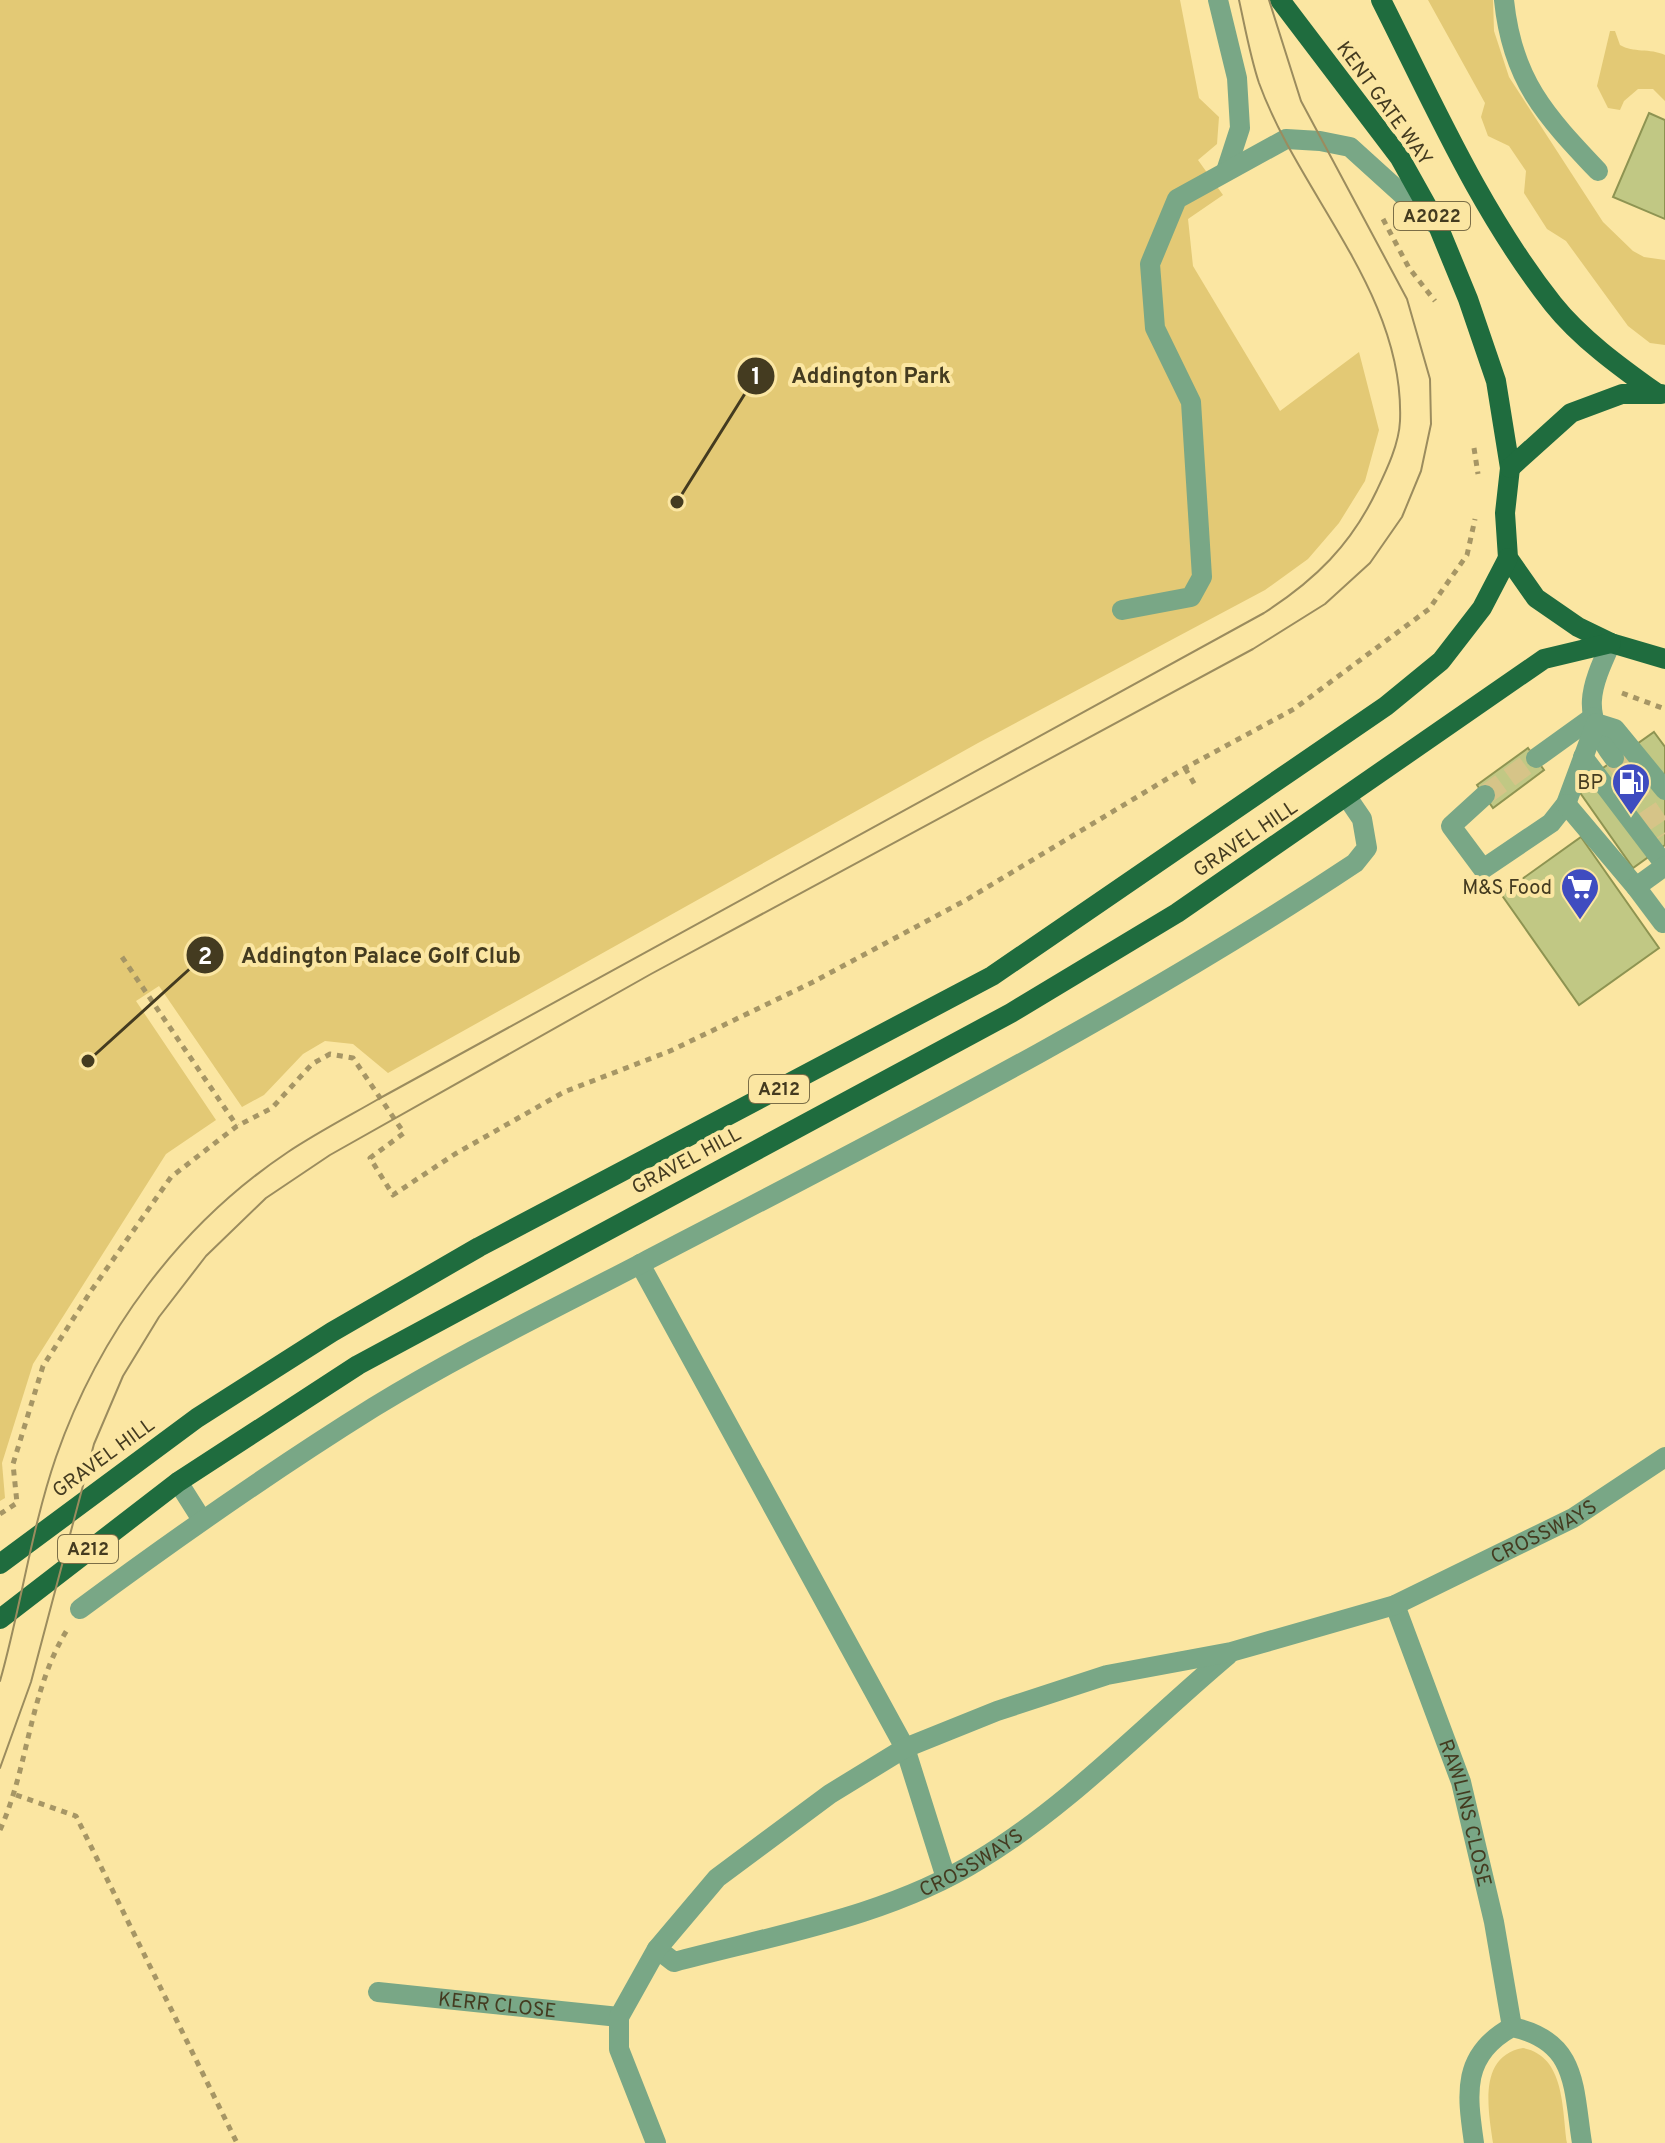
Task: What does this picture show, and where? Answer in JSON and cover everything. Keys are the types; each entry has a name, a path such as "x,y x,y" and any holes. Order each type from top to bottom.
{"main road":[{"name":"KENT GATE WAY","path":"1280,0 1400,158 1438,226 1496,381 1510,468 1505,513 1508,558"},
{"name":"KENT GATE WAY","path":"1381,0 1466,170 1554,306 1622,368 1660,394"},
{"path":"1510,468 1571,413 1622,394 1660,394"},
{"path":"1508,558 1536,598 1578,627 1611,643 1663,661"},
{"name":"GRAVEL HILL","path":"0,1564 197,1418 332,1332 479,1247 992,976 1397,697 1441,661 1482,608 1508,558"},
{"name":"GRAVEL HILL","path":"0,1619 178,1482 358,1365 1011,1013 1177,913 1544,659 1611,643"}],"street":[{"path":"1218,0 1237,78 1240,128 1227,168"},
{"path":"1504,0 1507,32 1523,79 1554,125 1598,171"},
{"path":"1122,610 1191,597 1202,577 1191,402 1155,328 1150,264 1177,199 1227,168 1286,139 1350,147 1438,226"},
{"path":"1611,643 1592,685 1595,720 1614,758"},
{"path":"1485,795 1451,826 1483,869 1551,823 1566,804 1595,720"},
{"path":"1536,758 1595,720"},
{"path":"1595,720 1615,729 1665,790"},
{"path":"1583,757 1665,866 1636,887"},
{"path":"80,1609 202,1520 375,1407 509,1330 1054,1045 1252,932 1355,863 1367,848 1362,819 1347,797"},
{"path":"1566,804 1663,923"},
{"path":"640,1264 905,1748 946,1878"},
{"name":"CROSSWAYS","path":"619,2017 657,1949 717,1878 830,1794 905,1748 997,1711 1107,1675 1231,1652 1395,1605 1573,1518 1665,1457"},
{"path":"178,1482 202,1520"},
{"name":"RAWLINS CLOSE","path":"1395,1605 1461,1782 1494,1922 1512,2027"},
{"name":"CROSSWAYS","path":"657,1949 674,1962 843,1917 946,1878 981,1859 1083,1781 1231,1652"},
{"name":"KERR CLOSE","path":"378,1992 619,2017"},
{"path":"619,2017 619,2049 656,2143"},
{"path":"1474,2143 1468,2096 1470,2074 1487,2047 1512,2027 1533,2032 1562,2053 1571,2072 1582,2143"}],"path":[{"path":"1376,205 1409,268 1442,310"},
{"path":"1472,433 1478,478"},
{"path":"0,1514 17,1503 13,1464 43,1366 171,1177 237,1126 272,1108 312,1064 330,1054 353,1058 404,1133 370,1158 393,1195 455,1154 564,1092 670,1051 813,982 952,908 1185,768 1294,709 1429,609 1467,555 1478,505"},
{"path":"1592,685 1665,709"},
{"path":"1185,768 1195,785"},
{"path":"122,957 237,1126"},
{"path":"0,1830 16,1795 15,1779 30,1719 52,1655 80,1609"},
{"path":"16,1795 76,1816 237,2143"}],"shaded area":[{"path":"0,0 1180,0 1199,98 1219,117 1217,144 1198,160 1223,195 1188,219 1193,266 1280,411 1359,352 1379,430 1365,481 1339,523 1308,559 1265,590 978,743 388,1073 353,1044 325,1041 303,1054 264,1095 242,1107 159,986 136,1001 216,1120 166,1154 33,1364 2,1463 5,1498 0,1501"},
{"path":"1428,0 1493,0 1494,31 1509,77 1603,222 1633,251 1644,257 1665,260 1665,345 1650,343 1628,326 1566,241 1547,229 1524,193 1526,171 1509,146 1488,136 1481,117 1485,103"},
{"path":"1610,31 1615,31 1620,45 1665,55 1665,101 1653,89 1638,89 1624,101 1620,110 1608,108 1597,86"},
{"path":"1523,2048 1537,2053 1554,2072 1562,2100 1567,2143 1493,2143 1488,2100 1492,2073 1499,2061"}],"building":[{"path":"1649,113 1665,120 1665,219 1613,197"},
{"name":"BP","path":"1654,732 1665,747 1665,845 1633,868 1576,787"},
{"path":"1528,748 1544,770 1493,808 1477,785"},
{"name":"M&S Food","path":"1581,837 1659,948 1579,1005 1501,894"}],"tunnel":[{"path":"1485,795 1536,758"},
{"path":"1614,758 1665,834"}],"tram line":[{"path":"0,1681 47,1485 74,1412 95,1368 147,1286 178,1248 248,1181 299,1145 382,1097 1264,613 1300,588 1330,560 1356,528 1381,482 1397,439 1400,421 1397,375 1386,330 1368,288 1277,125 1259,83 1239,0"},
{"path":"0,1768 31,1682 94,1444 123,1376 159,1317 206,1256 266,1198 330,1155 651,974 1253,649 1325,604 1370,563 1402,517 1421,471 1431,424 1430,379 1407,299 1301,101 1269,0"}],"place":[{"name":"Addington Park","path":"677,502"},
{"name":"BP","path":"1631,816"},
{"name":"M&S Food","path":"1580,921"},
{"name":"Addington Palace Golf Club","path":"88,1061"}]}
